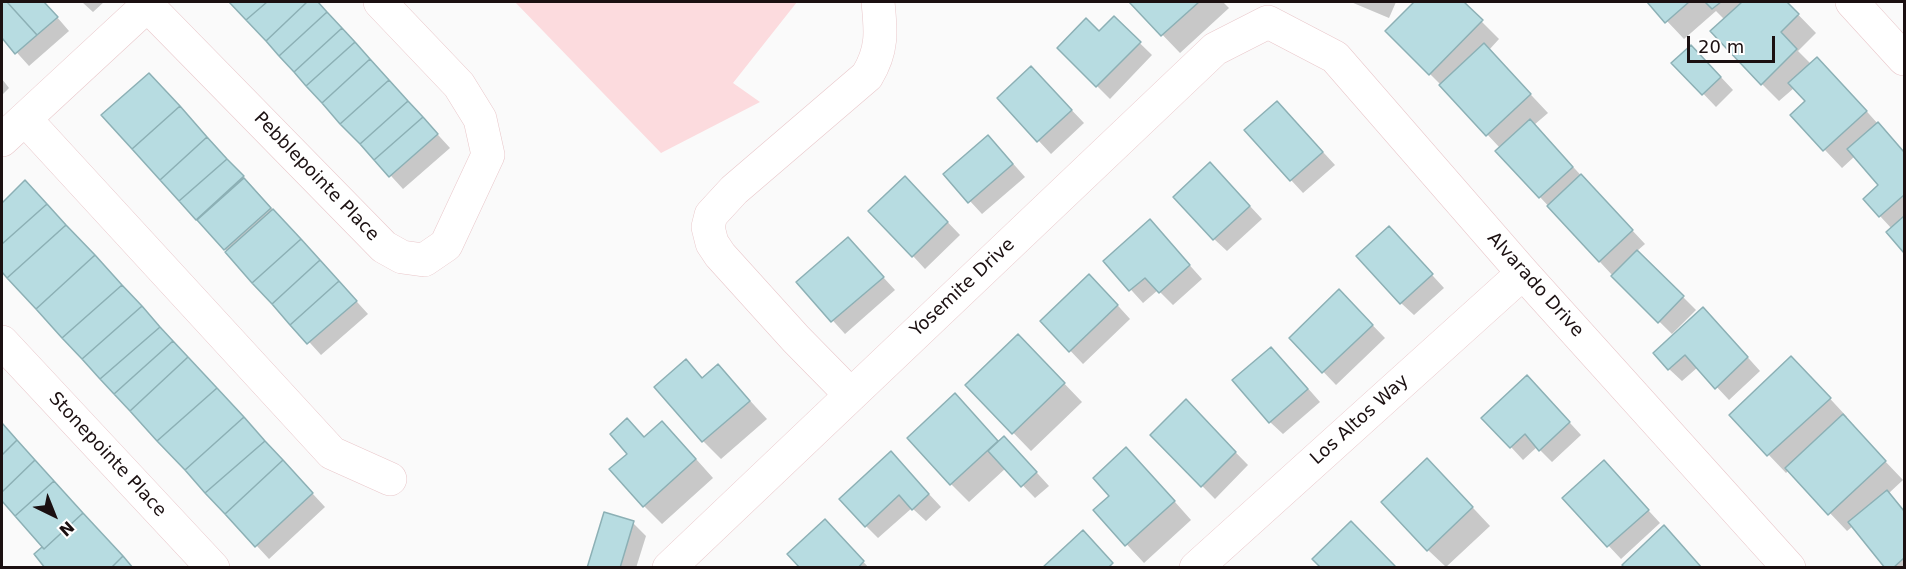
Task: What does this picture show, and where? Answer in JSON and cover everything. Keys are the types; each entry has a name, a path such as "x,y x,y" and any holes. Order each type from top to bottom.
{"street":[{"name":"Pebblepointe Place","path":"149,3 384,246 402,257 424,260 446,245 488,155 480,119 459,85 380,2"},
{"path":"851,394 720,255 711,243 708,227 711,215 734,190 867,76 879,50 878,2"},
{"path":"1852,2 1905,59"},
{"path":"2,141 149,3"},
{"name":"Yosemite Drive","path":"669,567 1215,49 1268,22"},
{"name":"Alvarado Drive","path":"1268,22 1335,57 1523,273 1789,567"},
{"path":"25,119 332,453 390,478"},
{"name":"Los Altos Way","path":"1196,567 1523,273"},
{"name":"Stonepointe Place","path":"2,342 213,567"}],"shaded area":[{"path":"515,2 797,2 733,83 760,102 661,153"}],"building":[{"path":"2,2 7,2 37,35 15,54 2,38"},
{"path":"7,2 44,2 58,17 37,35"},
{"path":"229,2 267,2 246,20"},
{"path":"267,2 307,2 266,41 246,20"},
{"path":"307,2 318,2 327,12 279,56 266,41"},
{"path":"1129,2 1199,2 1161,36"},
{"path":"1414,2 1464,2 1483,20 1429,75 1385,31"},
{"path":"1647,2 1689,2 1665,23"},
{"path":"1705,2 1721,2 1712,9"},
{"path":"1742,2 1787,2 1799,14 1781,32 1797,49 1761,85 1710,31"},
{"path":"327,12 342,28 294,72 279,56"},
{"path":"1114,16 1141,42 1096,87 1057,48 1086,18 1099,31"},
{"path":"342,28 355,42 306,86 294,72"},
{"path":"355,42 370,59 322,103 306,86"},
{"path":"1484,43 1531,94 1486,136 1439,85"},
{"path":"1691,45 1721,77 1702,95 1671,63"},
{"path":"1817,57 1867,111 1823,151 1790,115 1805,101 1788,83"},
{"path":"370,59 389,80 340,124 322,103"},
{"path":"1031,66 1072,110 1037,142 997,98"},
{"path":"149,73 180,106 132,149 101,115"},
{"path":"389,80 408,101 360,144 340,124"},
{"path":"408,101 423,117 374,160 360,144"},
{"path":"1277,101 1323,152 1290,181 1244,130"},
{"path":"180,106 207,137 160,180 132,149"},
{"path":"423,117 438,134 389,177 374,160"},
{"path":"1530,119 1573,167 1539,198 1495,151"},
{"path":"1878,122 1904,152 1904,195 1879,217 1863,199 1878,185 1847,149"},
{"path":"988,135 1013,164 968,203 943,174"},
{"path":"207,137 227,159 179,201 160,180"},
{"path":"227,159 244,176 196,220 179,201"},
{"path":"1210,162 1250,206 1213,240 1173,197"},
{"path":"1581,174 1633,230 1599,262 1547,206"},
{"path":"905,176 948,222 912,257 868,211"},
{"path":"244,178 271,208 224,250 197,220"},
{"path":"25,180 47,204 2,244 2,203"},
{"path":"47,204 66,225 7,278 2,272 2,244"},
{"path":"273,209 301,239 252,283 225,252"},
{"path":"1904,216 1904,253 1886,232"},
{"path":"1150,219 1190,265 1159,293 1145,278 1129,291 1103,261"},
{"path":"66,225 95,255 36,309 7,278"},
{"path":"1389,226 1433,274 1400,304 1356,256"},
{"path":"848,237 884,277 831,322 796,282"},
{"path":"301,239 320,260 272,304 252,283"},
{"path":"1637,250 1684,296 1658,323 1611,276"},
{"path":"95,255 122,285 62,338 36,309"},
{"path":"320,260 339,281 290,325 272,304"},
{"path":"1089,274 1118,305 1069,352 1040,321"},
{"path":"339,281 357,301 307,344 290,325"},
{"path":"122,285 142,306 82,359 62,338"},
{"path":"1339,289 1373,325 1322,373 1289,338"},
{"path":"142,306 160,327 100,379 82,359"},
{"path":"1703,307 1748,357 1715,389 1685,355 1668,370 1653,353"},
{"path":"160,327 173,341 114,394 100,379"},
{"path":"1018,334 1065,383 1012,434 965,385"},
{"path":"173,341 188,357 130,411 114,394"},
{"path":"1271,347 1308,389 1269,423 1232,380"},
{"path":"1791,356 1831,398 1767,456 1729,415"},
{"path":"188,357 217,388 157,441 130,411"},
{"path":"686,359 702,378 718,364 750,401 702,442 654,387"},
{"path":"1527,375 1570,422 1539,451 1525,434 1510,448 1481,418"},
{"path":"217,388 244,417 185,470 157,441"},
{"path":"955,393 998,441 950,485 907,438"},
{"path":"1186,399 1236,452 1201,487 1150,435"},
{"path":"1843,414 1886,461 1828,515 1785,468"},
{"path":"244,417 265,441 205,493 185,470"},
{"path":"627,418 644,437 662,421 696,459 643,507 609,469 627,454 610,434"},
{"path":"2,423 17,440 2,455"},
{"path":"1004,436 1037,472 1021,487 988,451"},
{"path":"17,440 35,460 2,492 2,455"},
{"path":"265,441 283,460 225,514 205,493"},
{"path":"1126,447 1175,501 1125,546 1093,510 1109,496 1093,478"},
{"path":"891,451 929,494 912,510 899,495 865,527 839,499"},
{"path":"1427,458 1473,507 1427,551 1381,502"},
{"path":"35,460 54,481 15,516 2,501 2,492"},
{"path":"283,460 313,493 255,547 225,514"},
{"path":"1604,460 1649,510 1607,547 1562,498"},
{"path":"54,481 83,513 44,549 15,516"},
{"path":"1887,490 1904,511 1904,558 1893,568 1885,568 1848,522"},
{"path":"604,512 634,521 620,568 587,568"},
{"path":"83,513 123,556 111,568 45,568 34,554 42,547 44,549"},
{"path":"825,519 864,561 858,568 800,568 787,554"},
{"path":"1351,521 1395,566 1393,568 1321,568 1312,559"},
{"path":"1664,525 1702,568 1625,568 1622,565"},
{"path":"1083,530 1113,563 1108,568 1042,568"},
{"path":"123,556 133,568 111,568"}]}
